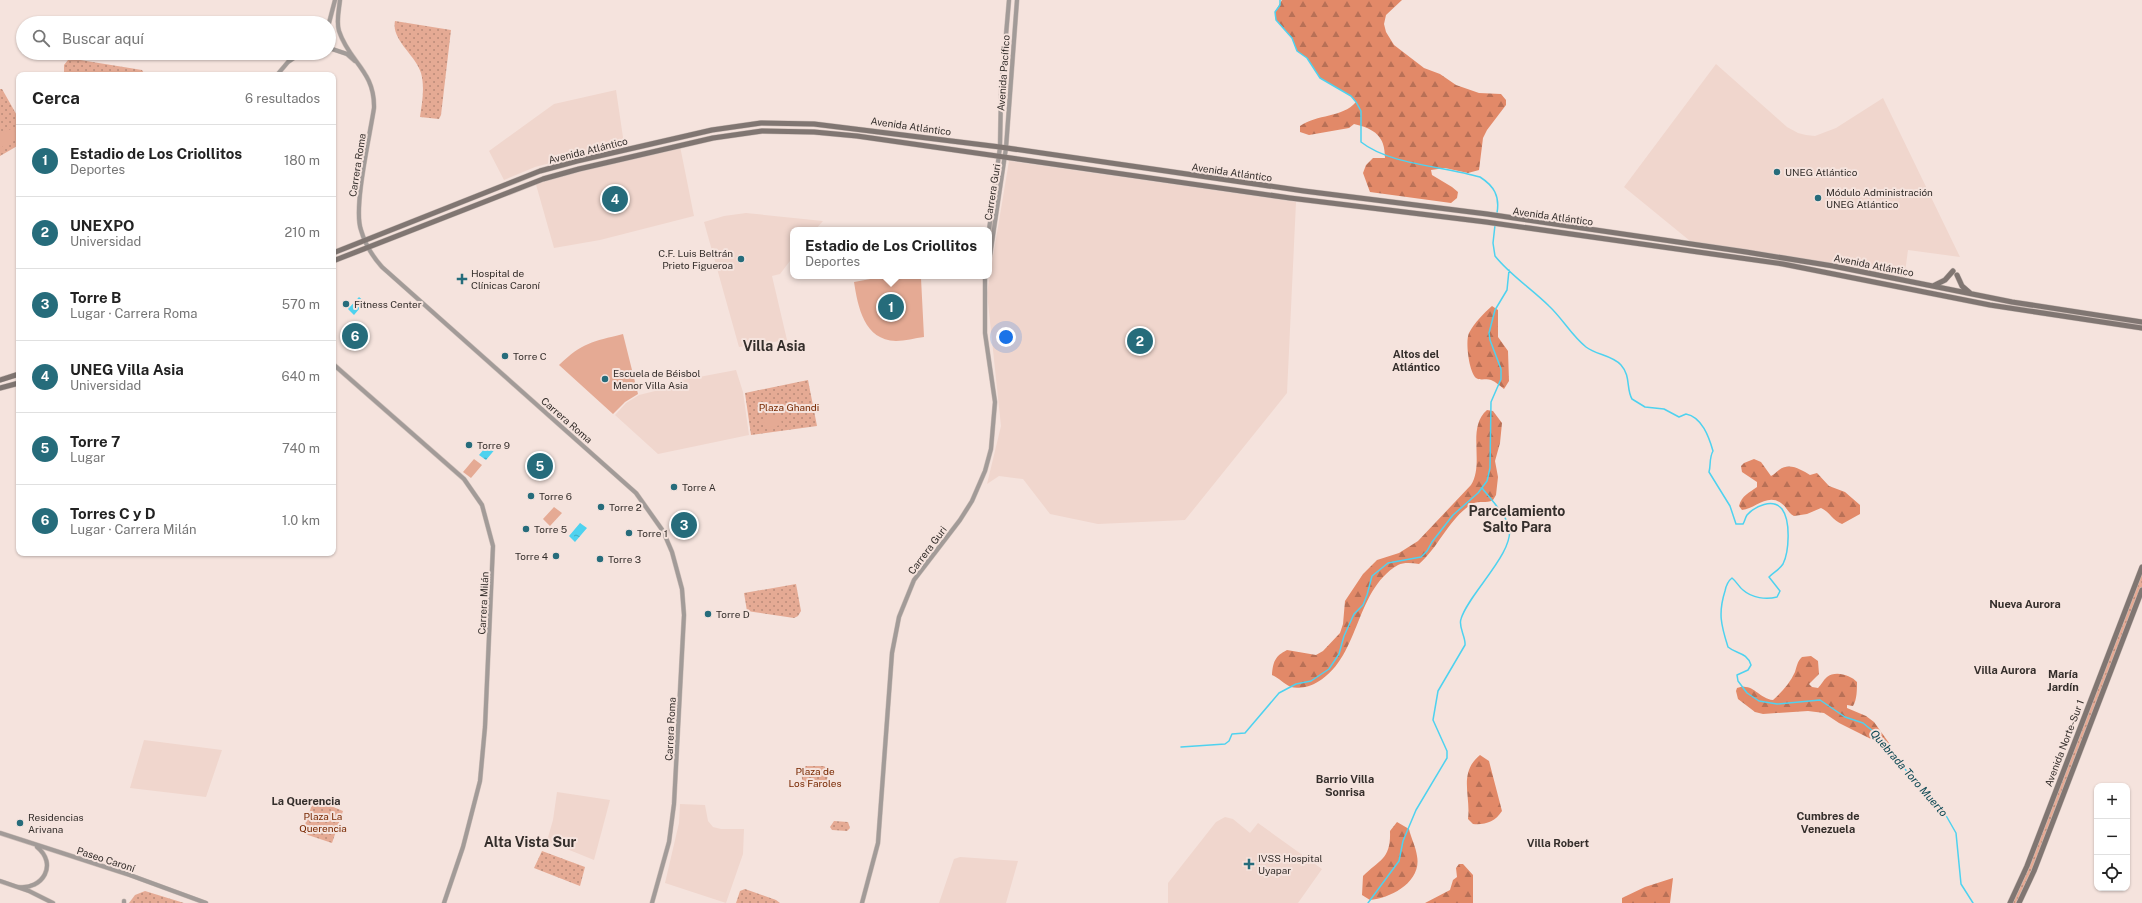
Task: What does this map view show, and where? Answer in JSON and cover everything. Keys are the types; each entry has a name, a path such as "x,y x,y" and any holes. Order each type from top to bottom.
{"main road":[{"name":"Avenida Atlántico","path":"336,252 406,223 540,172 698,133 761,123 814,124 858,128 1000,147 1304,192 1487,214 1508,219 1789,259 1971,294 2142,322"},
{"name":"Avenida Atlántico","path":"336,260 543,179 680,146 748,133 762,131 814,132 999,156 1290,198 1486,222 1783,264 2004,307 2142,328"},
{"path":"1933,286 1955,273 1962,286 1971,294"},
{"path":"0,380 16,375"},
{"path":"0,388 16,384"},
{"name":"Avenida Norte-Sur 1","path":"2010,903 2027,866 2142,567"},
{"name":"Avenida Norte-Sur 1","path":"2019,903 2034,871 2142,590"}],"street":[{"path":"331,16 335,0"},
{"name":"Carrera Roma","path":"340,0 338,30 344,43 370,81 374,93 374,108 359,203 360,230 369,248 382,268 636,493 650,511 666,538 672,552 682,589 684,648 669,842 652,903"},
{"name":"Avenida Pacífico","path":"1000,147 1003,73 1009,0"},
{"name":"Avenida Pacífico","path":"1006,148 1017,0"},
{"path":"336,50 347,54 359,65"},
{"path":"280,72 291,60"},
{"path":"1003,73 1011,71"},
{"name":"Carrera Guri","path":"989,227 1000,147"},
{"name":"Carrera Guri","path":"992,240 1006,148"},
{"name":"Carrera Guri","path":"862,903 878,843 892,653 900,617 914,580 960,520 972,500 985,471 991,449 995,402 985,333 986,279"},
{"name":"Carrera Milán","path":"336,367 464,479 482,505 493,546 485,727 480,781 463,847 444,903"},
{"name":"Paseo Caroní","path":"0,833 127,874 206,903"},
{"path":"18,887 27,888 35,885 42,880 46,872 47,863 44,854 34,845"},
{"path":"0,881 18,887 53,903"}],"shaded area":[{"name":"UNEG Atlántico","path":"1716,64 1787,127 1798,133 1806,135 1815,136 1836,128 1883,98 1960,257 1908,250 1904,280 1695,245 1624,187"},
{"path":"616,90 624,144 535,167 504,180 489,151 554,104"},
{"path":"680,146 694,216 600,240 554,248 535,181"},
{"path":"1009,161 1296,202 1287,393 1185,520 1098,524 1050,514 1023,479 999,476 987,484 1001,426 987,293 989,279 992,279 992,263"},
{"path":"746,213 823,221 818,227 790,227 790,261 780,274 772,276 787,340 739,347 704,222 724,216"},
{"path":"736,370 743,392 749,435 658,454 615,415 626,403 639,395 675,386 683,380"},
{"path":"144,740 222,750 206,797 130,788"},
{"path":"557,792 610,800 594,860 547,841 553,820"},
{"path":"680,804 705,805 708,821 713,827 721,829 744,829 743,854 726,903 665,883 679,823"},
{"name":"IVSS Hospital Uyapar","path":"1225,817 1233,819 1250,833 1258,823 1322,869 1298,903 1168,903 1168,883 1216,822"},
{"path":"960,857 1018,861 1006,903 939,903 954,859"}],"green space":[{"path":"1282,0 1402,0 1386,15 1384,24 1386,32 1394,45 1424,68 1440,74 1456,85 1479,93 1501,94 1506,100 1506,105 1487,130 1483,138 1479,170 1468,173 1445,168 1431,170 1432,175 1458,192 1457,198 1451,203 1370,192 1363,173 1366,165 1373,158 1385,158 1385,150 1381,139 1368,128 1354,124 1349,128 1309,135 1300,132 1300,126 1307,122 1344,111 1356,102 1351,96 1320,78 1307,58 1297,51 1292,38 1276,20 1275,12"},
{"path":"395,21 451,30 441,115 439,119 420,117 423,90 421,73 418,66 397,35"},
{"path":"68,60 80,60 142,70 143,72 64,72 64,65"},
{"path":"0,89 2,89 16,114 16,147 0,156"},
{"path":"13,128 16,135 16,140 0,148 0,134"},
{"path":"870,279 921,279 924,337 896,341 885,339 876,335 864,320 858,302 854,282"},
{"path":"1492,306 1498,310 1498,337 1508,351 1509,381 1504,389 1491,380 1476,378 1471,370 1468,356 1467,343 1469,333 1479,318"},
{"name":"Escuela de Béisbol Menor Villa Asia","path":"623,334 638,394 625,402 613,414 559,365 567,357 588,344"},
{"name":"Plaza Ghandi","path":"808,380 817,426 751,435 745,393"},
{"path":"1487,410 1493,411 1502,423 1500,443 1495,461 1498,477 1496,495 1493,500 1472,504 1464,510 1419,564 1400,564 1383,577 1372,591 1341,659 1329,673 1314,684 1299,688 1293,688 1272,675 1275,660 1287,650 1316,655 1323,651 1340,633 1343,624 1345,601 1363,574 1377,560 1399,553 1418,541 1471,485 1475,476 1476,436 1478,426 1481,417"},
{"path":"780,414 782,425 765,428 763,417"},
{"path":"474,459 482,465 471,478 463,472"},
{"path":"1754,459 1761,462 1771,476 1779,470 1787,467 1795,468 1810,475 1817,473 1829,486 1845,492 1860,505 1860,514 1842,524 1836,521 1821,508 1807,514 1794,516 1776,500 1766,501 1742,510 1739,506 1740,502 1746,495 1757,487 1757,482 1742,472 1741,466 1744,463"},
{"path":"554,507 562,513 550,526 543,519"},
{"path":"2142,567 2142,590 2019,903 2010,903"},
{"path":"796,584 801,611 798,616 794,618 747,611 744,593"},
{"path":"1811,656 1818,661 1819,674 1809,684 1812,687 1818,688 1826,678 1834,674 1847,675 1854,679 1857,682 1855,701 1853,706 1847,705 1847,708 1866,716 1874,722 1889,743 1885,746 1839,723 1824,713 1808,711 1763,714 1755,712 1738,699 1736,691 1737,688 1747,687 1768,699 1773,700 1783,691 1791,680 1800,659 1802,657"},
{"path":"1480,755 1489,761 1502,811 1496,818 1489,822 1473,824 1468,819 1467,777 1473,762"},
{"name":"Plaza de Los Faroles","path":"806,766 824,766 828,770 827,785 825,787 805,786 802,776 803,770"},
{"name":"Plaza La Querencia","path":"314,799 343,811 332,843 302,833"},
{"path":"834,821 848,822 850,828 847,831 832,830 830,827"},
{"path":"1397,822 1409,829 1416,849 1417,865 1415,874 1410,881 1395,892 1378,899 1370,900 1362,895 1363,876 1383,858 1389,847 1390,831"},
{"path":"542,851 585,867 580,886 534,868"},
{"path":"1459,864 1463,864 1473,875 1473,903 1425,903 1450,890 1453,880 1457,877 1456,868"},
{"path":"1673,878 1670,903 1622,903 1622,898 1645,887"},
{"path":"745,889 776,900 780,903 736,903 740,891"},
{"path":"145,891 184,903 129,903 135,895"}],"water":[{"path":"359,297 365,302 354,315 348,309"},
{"path":"490,442 497,447 486,460 479,455"},
{"path":"580,523 587,528 575,542 569,536"}],"waterway":[{"name":"Quebrada Toro Muerto","path":"1280,0 1280,5 1275,12 1276,20 1292,38 1297,51 1307,58 1320,78 1351,96 1356,102 1361,111 1361,142 1373,150 1387,156 1480,177 1489,184 1495,192 1498,201 1497,213"},
{"name":"Quebrada Toro Muerto","path":"1495,225 1493,243 1495,256 1507,269 1549,306 1586,347 1594,352 1613,359 1621,365 1626,374 1632,399 1645,407 1664,409 1679,417 1686,414 1692,416 1701,423 1713,451 1709,472 1730,506 1736,524 1743,524 1750,512 1764,504 1774,504 1782,509 1785,514 1788,529 1787,552 1783,564 1769,577 1780,591 1777,597 1755,597 1742,589 1732,578 1727,585 1723,599 1721,619 1728,647 1744,655 1751,665 1748,670 1737,675 1738,681 1747,693 1759,701 1777,704 1820,700 1845,717 1863,723 1885,741 1918,787 1944,812 1956,833 1961,884 1973,903"},
{"path":"1181,747 1225,744 1229,741 1232,734 1245,733 1279,693 1296,684 1311,681 1329,669 1339,654 1344,636 1354,614 1363,605 1372,576 1388,563 1421,557 1453,515 1478,493 1487,481 1490,468 1491,402 1501,379 1501,369 1490,340 1489,333 1495,310 1507,290 1509,270"},
{"path":"1368,903 1399,861 1403,841 1416,810 1447,758 1447,751 1433,720 1438,691 1465,645 1460,622 1465,609 1499,560 1509,536 1509,526 1507,522 1482,488"}],"place":[{"name":"UNEG Atlántico","path":"1777,172"},
{"name":"Módulo Administración UNEG Atlántico","path":"1818,198"},
{"name":"UNEG Villa Asia","path":"615,199"},
{"name":"C.F. Luis Beltrán Prieto Figueroa","path":"741,259"},
{"name":"Hospital de Clínicas Caroní","path":"462,279"},
{"name":"Fitness Center","path":"346,304"},
{"name":"Estadio de Los Criollitos","path":"891,307"},
{"name":"Torres C y D","path":"355,336"},
{"name":"UNEXPO","path":"1140,341"},
{"name":"Torre C","path":"505,356"},
{"name":"Escuela de Béisbol Menor Villa Asia","path":"605,379"},
{"name":"Torre 9","path":"469,445"},
{"name":"Torre 7","path":"540,466"},
{"name":"Torre A","path":"674,487"},
{"name":"Torre 6","path":"531,496"},
{"name":"Torre 2","path":"601,507"},
{"name":"Torre B","path":"684,525"},
{"name":"Torre 5","path":"526,529"},
{"name":"Torre 1","path":"629,533"},
{"name":"Torre 4","path":"556,556"},
{"name":"Torre 3","path":"600,559"},
{"name":"Torre D","path":"708,614"},
{"name":"Residencias Arivana","path":"20,823"},
{"name":"IVSS Hospital Uyapar","path":"1249,864"}],"district":[{"name":"Villa Asia","path":"774,346"},
{"name":"Altos del Atlántico","path":"1416,360"},
{"name":"Parcelamiento Salto Para","path":"1517,520"},
{"name":"Nueva Aurora","path":"2025,604"},
{"name":"Villa Aurora","path":"2005,670"},
{"name":"María Jardín","path":"2063,680"},
{"name":"Barrio Villa Sonrisa","path":"1345,785"},
{"name":"La Querencia","path":"306,801"},
{"name":"Cumbres de Venezuela","path":"1828,822"},
{"name":"Alta Vista Sur","path":"530,842"},
{"name":"Villa Robert","path":"1558,843"}]}
